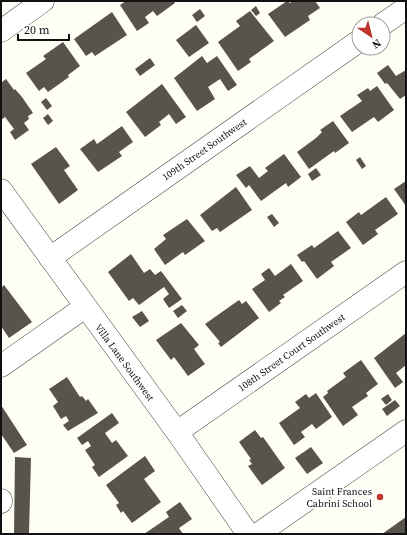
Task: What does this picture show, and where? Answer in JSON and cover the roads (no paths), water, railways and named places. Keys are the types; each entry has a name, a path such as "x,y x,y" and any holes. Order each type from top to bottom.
{"street":[{"path":"1,31 43,1"},
{"path":"391,18 406,8"},
{"name":"109th Street Southwest","path":"50,258 351,47"},
{"name":"Villa Lane Southwest","path":"1,190 177,432 248,534"},
{"name":"108th Street Court Southwest","path":"177,432 406,272"},
{"path":"1,366 85,307"},
{"path":"258,534 406,431"}],"place":[{"name":"Saint Frances Cabrini School","path":"380,497"}]}
